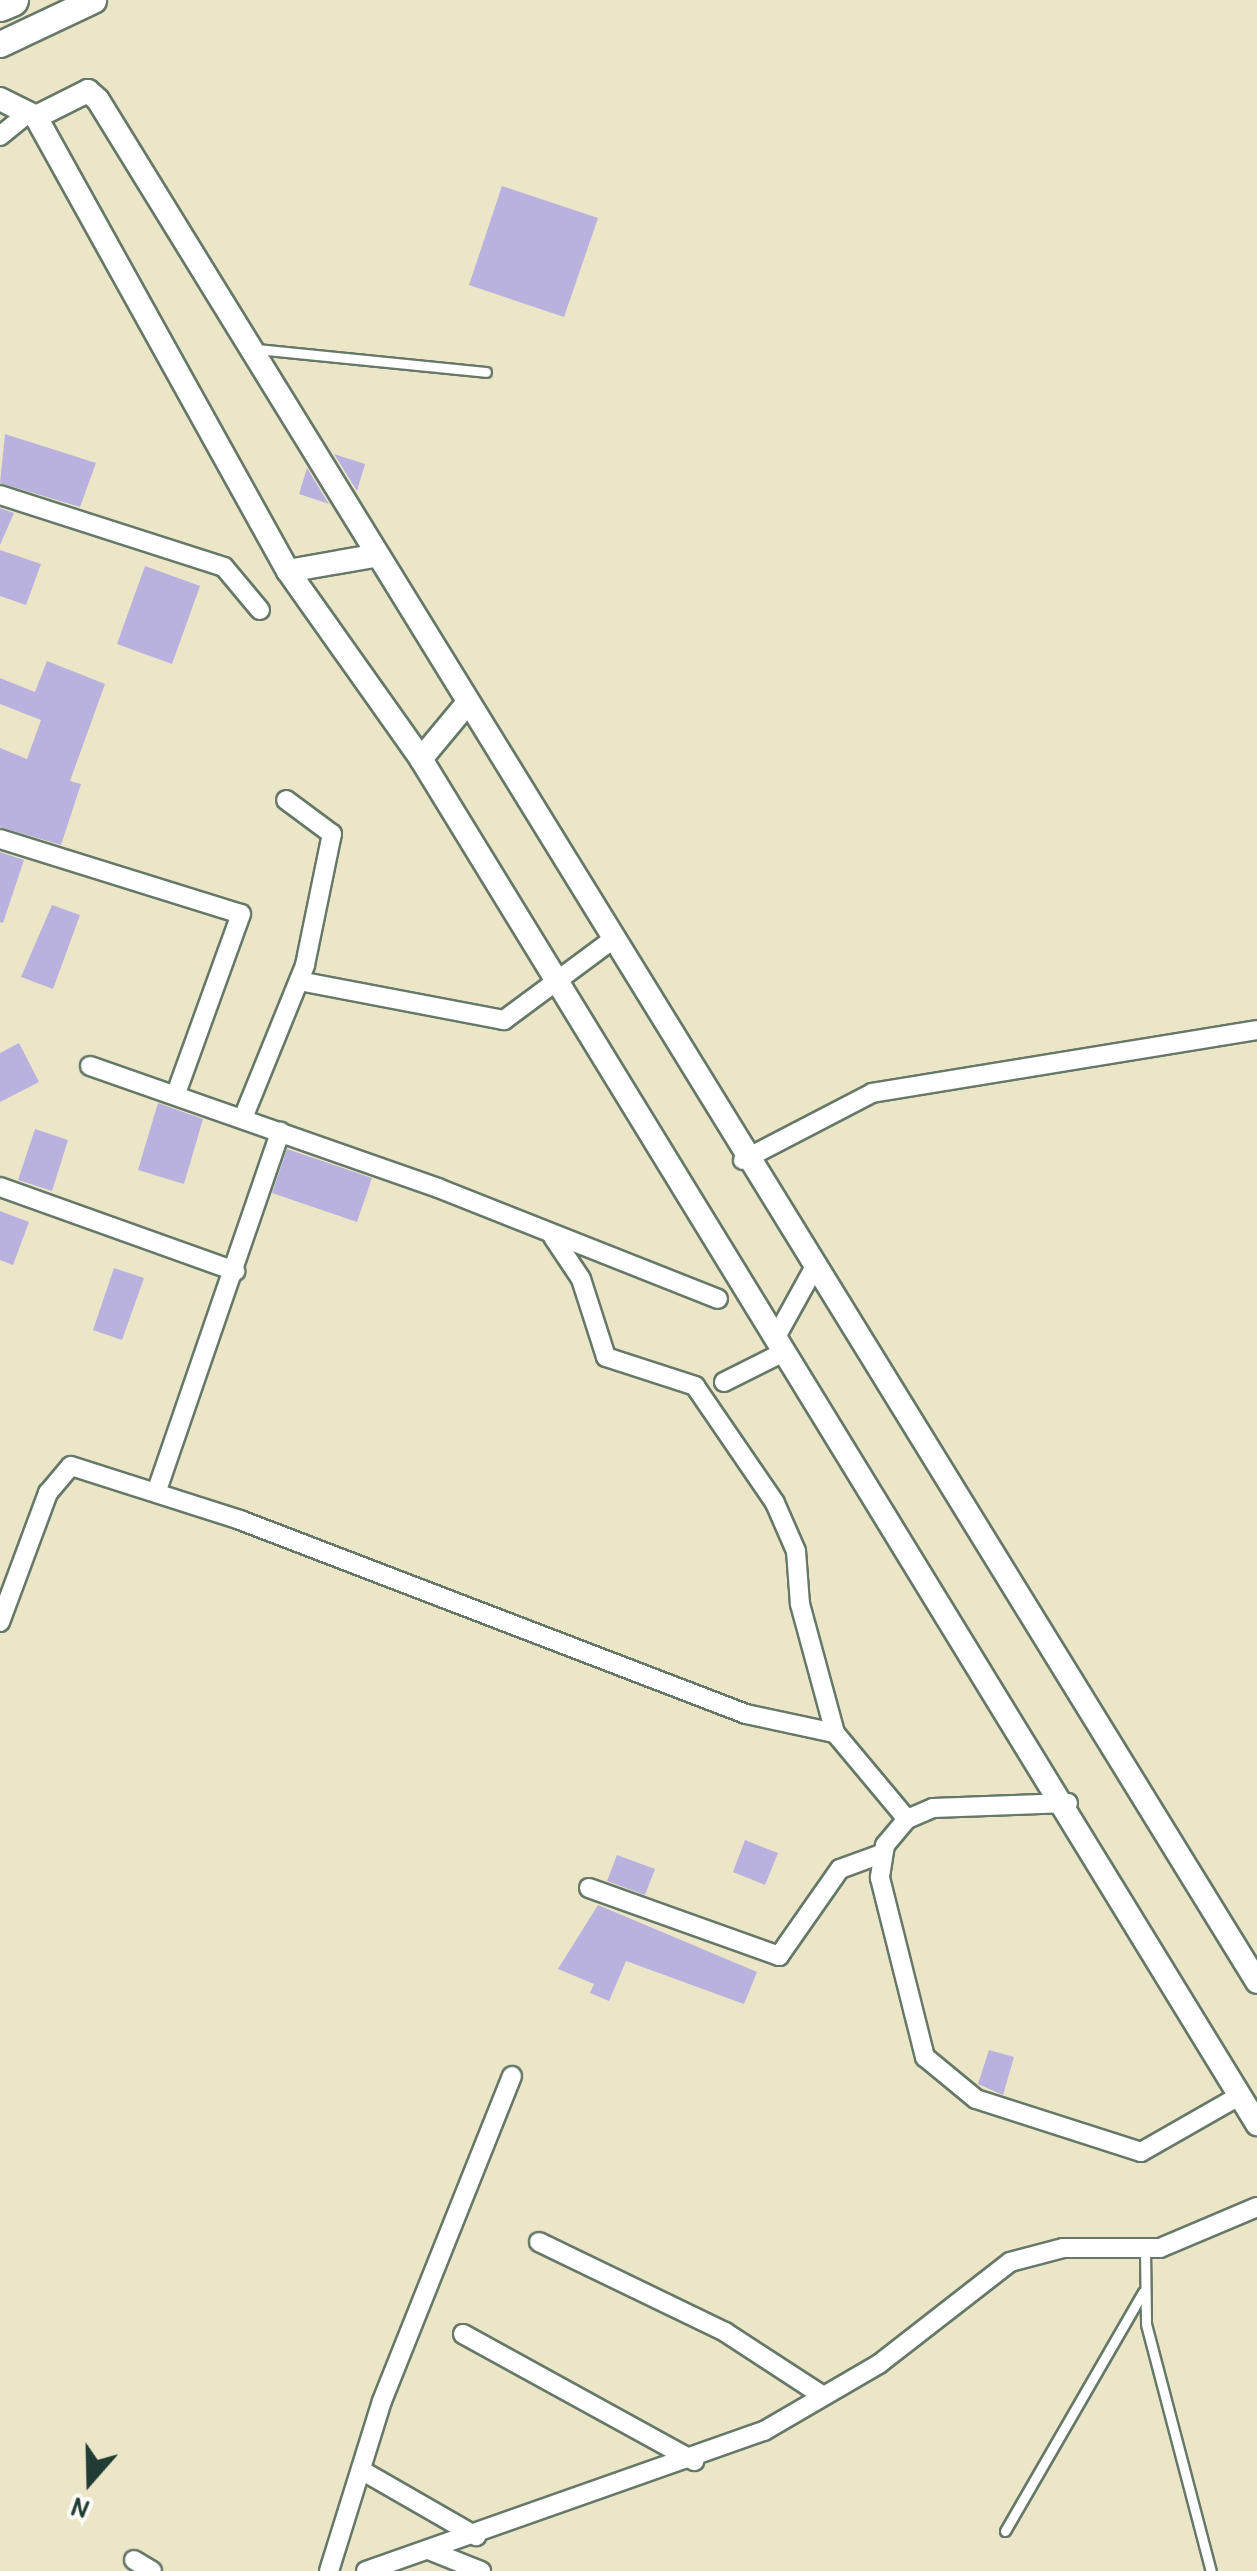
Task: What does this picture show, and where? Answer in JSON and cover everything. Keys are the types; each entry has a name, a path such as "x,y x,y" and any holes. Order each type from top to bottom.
{"highway":[{"path":"0,6 12,0"}],"main road":[{"path":"0,44 93,0"}],"street":[{"path":"0,136 32,115 88,92 98,100 464,706 1257,1982"},
{"path":"0,99 32,115 288,571 422,759 780,1345 1068,1803 1257,2124"},
{"path":"0,495 224,567 260,610"},
{"path":"288,571 374,556"},
{"path":"422,759 464,706"},
{"path":"243,1118 299,980 332,831 286,800"},
{"path":"0,839 241,914 176,1094"},
{"path":"299,980 504,1020 556,976 612,940"},
{"path":"744,1160 872,1092 1257,1030"},
{"path":"90,1066 243,1118 718,1299"},
{"path":"157,1490 280,1132"},
{"path":"0,1187 235,1271"},
{"path":"553,1237 581,1279 606,1357 695,1386 724,1382 780,1345 813,1270"},
{"path":"712,1410 724,1382"},
{"path":"695,1386 796,1551 800,1604 835,1733 906,1819"},
{"path":"0,1622 63,1467 157,1490 746,1714 835,1733"},
{"path":"589,1888 779,1956 840,1868 880,1854 906,1819 947,1805 1068,1803"},
{"path":"880,1854 919,2043 954,2088 1141,2152 1242,2095"},
{"path":"328,2571 361,2470 512,2076"},
{"path":"366,2571 694,2461 823,2396 1010,2262 1063,2248 1145,2250 1257,2207"},
{"path":"539,2242 725,2332 823,2396"},
{"path":"463,2334 694,2461"},
{"path":"361,2470 476,2536"},
{"path":"430,2550 481,2571"},
{"path":"134,2560 152,2571"}],"lane":[{"path":"249,348 486,372"},
{"path":"1145,2250 1144,2290 1168,2424 1211,2571"},
{"path":"1005,2532 1144,2290"}],"building":[{"path":"502,186 598,218 564,317 469,285"},
{"path":"5,434 96,463 80,507 0,483"},
{"path":"334,454 365,464 357,491"},
{"path":"307,468 329,504 299,494"},
{"path":"0,508 14,513 0,545"},
{"path":"0,550 41,564 26,605 0,596"},
{"path":"145,566 200,586 172,664 117,644"},
{"path":"47,661 105,684 70,781 81,784 61,845 0,827 0,748 27,759 41,720 0,704 0,678 35,692"},
{"path":"0,852 24,860 3,923 0,922"},
{"path":"52,905 80,915 53,989 21,977"},
{"path":"19,1043 39,1082 0,1102 0,1053"},
{"path":"158,1103 203,1119 184,1184 138,1170"},
{"path":"35,1129 68,1140 52,1191 18,1180"},
{"path":"287,1149 372,1178 357,1222 272,1193"},
{"path":"0,1211 29,1222 13,1265 0,1260"},
{"path":"114,1268 144,1278 122,1340 93,1330"},
{"path":"745,1840 778,1853 765,1885 733,1872"},
{"path":"617,1855 655,1869 645,1895 607,1881"},
{"path":"598,1905 757,1972 744,2004 626,1961 609,2001 590,1993 594,1984 558,1969"},
{"path":"989,2050 1014,2057 1003,2095 978,2084"}]}
